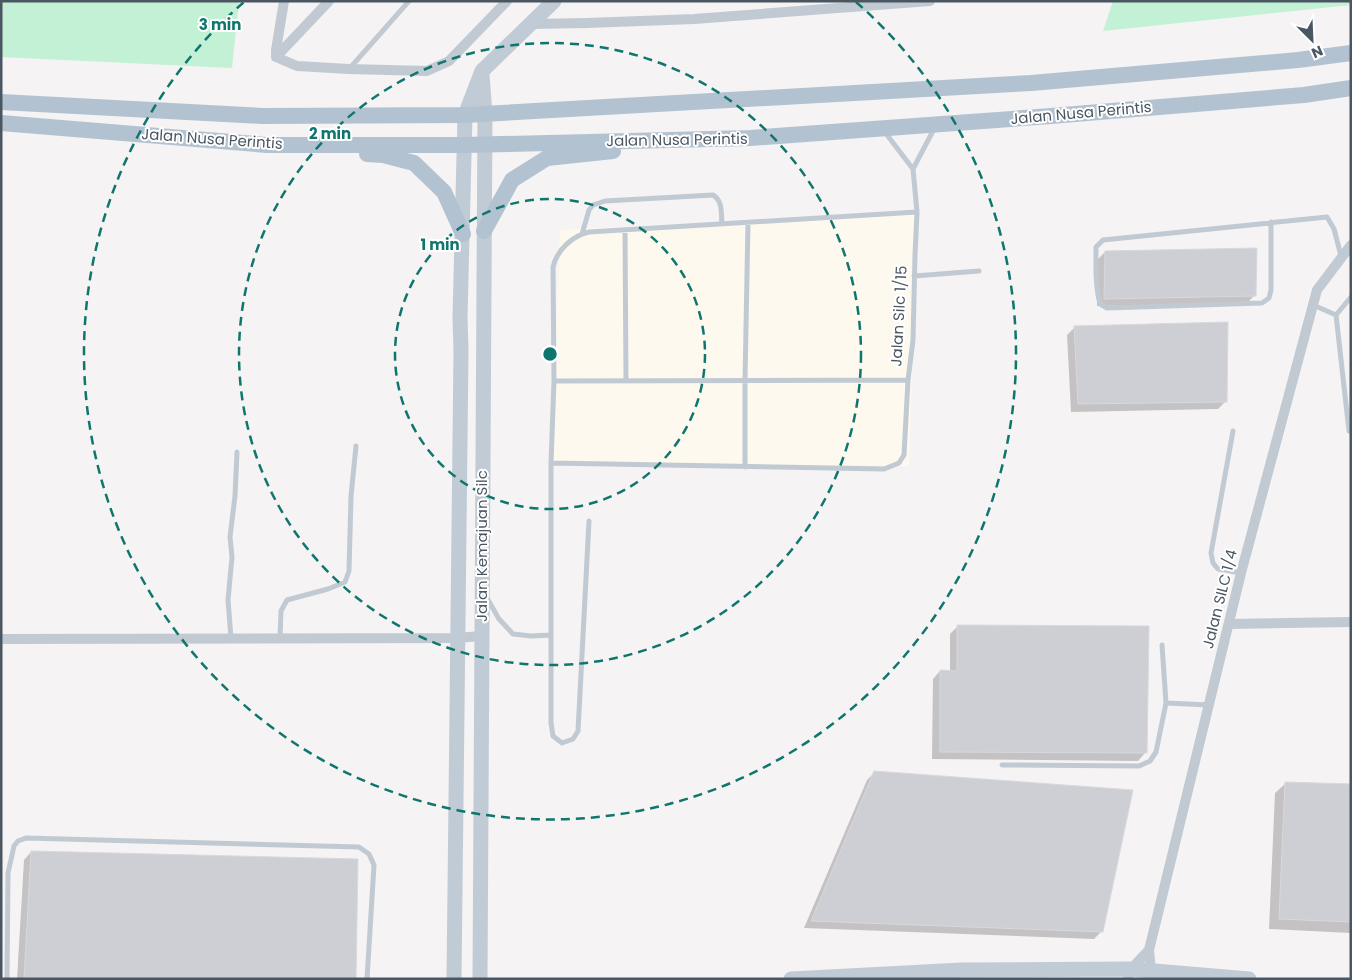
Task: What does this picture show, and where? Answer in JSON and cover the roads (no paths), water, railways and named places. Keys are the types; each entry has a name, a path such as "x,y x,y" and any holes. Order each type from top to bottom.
{"main road":[{"name":"Jalan Nusa Perintis","path":"1,102 264,116 465,115 1031,83 1298,60 1351,53"},
{"name":"Jalan Nusa Perintis","path":"1,123 267,145 464,145 750,138 1304,95 1351,88"},
{"path":"484,231 512,180 547,158 750,138"},
{"path":"267,145 383,155 414,163 444,192 463,234"}],"street":[{"path":"276,57 284,1"},
{"path":"276,57 329,1"},
{"path":"276,57 297,66 427,71 449,61 507,1"},
{"path":"482,71 554,1"},
{"path":"530,24 587,24 694,19 930,1"},
{"name":"Jalan Kemajuan Silc","path":"480,979 485,144 482,71"},
{"name":"Jalan Kemajuan Silc","path":"454,979 461,377 460,318 464,145 465,115 482,71"},
{"name":"Jalan SILC 1/4","path":"1150,975 1149,950 1241,574 1317,290 1351,245"},
{"path":"460,318 483,318"},
{"path":"461,377 483,378"},
{"path":"1229,624 1351,622"},
{"path":"1,639 457,638 481,636"},
{"path":"1130,974 1149,950"},
{"path":"480,952 490,979"},
{"path":"448,979 455,957"},
{"path":"791,979 962,970 1249,979"}],"lane":[{"path":"349,69 409,1"},
{"path":"883,128 913,169 936,124"},
{"name":"Jalan Silc 1/15","path":"745,467 884,469 899,463 904,455 908,380 913,340 917,212 913,169"},
{"path":"582,234 589,210 594,205 605,201 713,195 720,202 722,224"},
{"path":"590,521 578,731 573,739 562,744 553,736 551,723 553,267 557,255 576,236 589,232 917,212"},
{"path":"1270,222 1271,290 1269,298 1262,304 1107,308 1100,304 1096,247 1103,240 1270,222 1327,217 1334,229 1342,256"},
{"path":"551,463 745,467 748,222"},
{"path":"625,230 626,381"},
{"path":"914,276 979,271"},
{"path":"1349,431 1336,315 1351,297"},
{"path":"1313,305 1336,315"},
{"path":"554,381 908,380"},
{"path":"1233,431 1211,554 1213,563 1218,569 1241,574"},
{"path":"280,638 281,611 287,600 328,589 345,582 349,571 356,446"},
{"path":"230,638 228,600 232,557 230,537 235,496 236,452"},
{"path":"482,589 499,619 512,634 531,636 551,635"},
{"path":"1002,765 1139,766 1150,761 1156,752 1166,703 1162,645"},
{"path":"1166,703 1209,705"},
{"path":"7,979 8,873 14,846 18,841 26,838 359,847 369,854 374,865 367,979"},
{"path":"1,873 8,873"}]}
